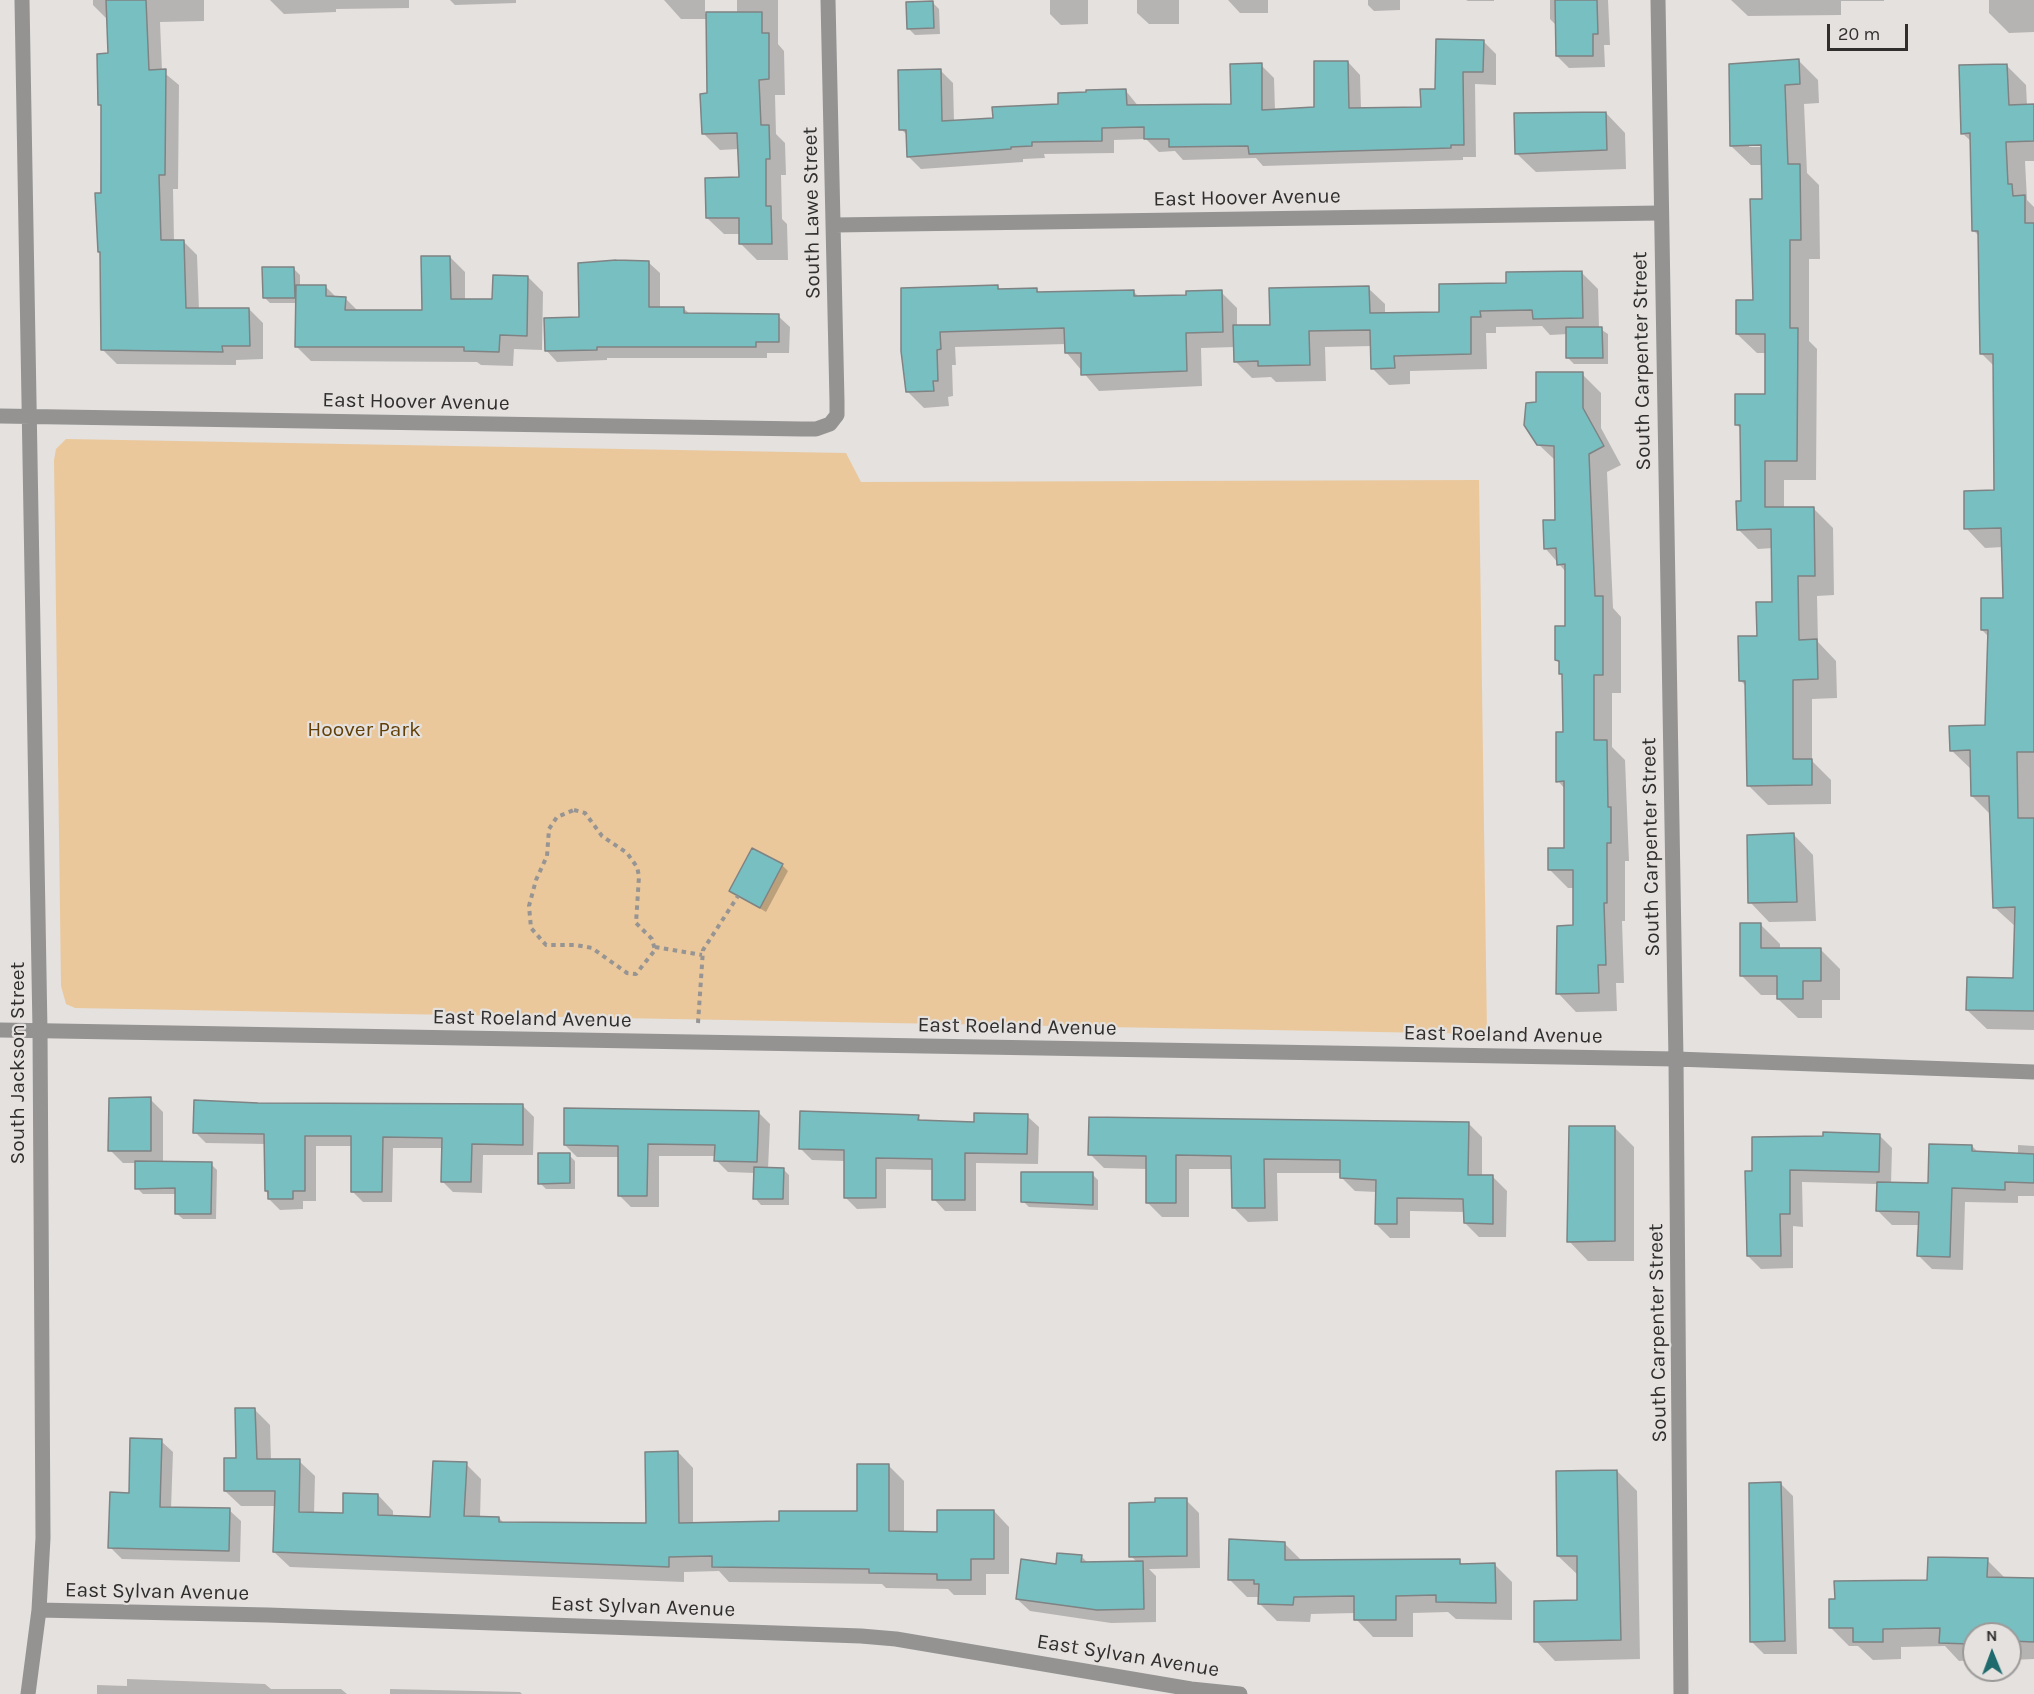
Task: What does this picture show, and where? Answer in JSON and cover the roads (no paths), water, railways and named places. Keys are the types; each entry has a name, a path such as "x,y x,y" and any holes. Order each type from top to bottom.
{"street":[{"name":"South Jackson Street","path":"22,0 40,1030 43,1538 39,1610 28,1694"},
{"name":"South Lawe Street","path":"828,0 837,401 837,415 830,424"},
{"name":"South Carpenter Street","path":"1658,0 1676,1059 1681,1694"},
{"name":"East Hoover Avenue","path":"834,225 1660,213"},
{"name":"East Hoover Avenue","path":"0,416 802,429 816,429 830,424"},
{"name":"East Roeland Avenue","path":"0,1030 1676,1059 2034,1072"},
{"name":"East Sylvan Avenue","path":"39,1610 268,1615 861,1636 907,1641 1191,1689 1240,1694"}],"park label":[{"name":"Hoover Park","path":"364,730"}]}
